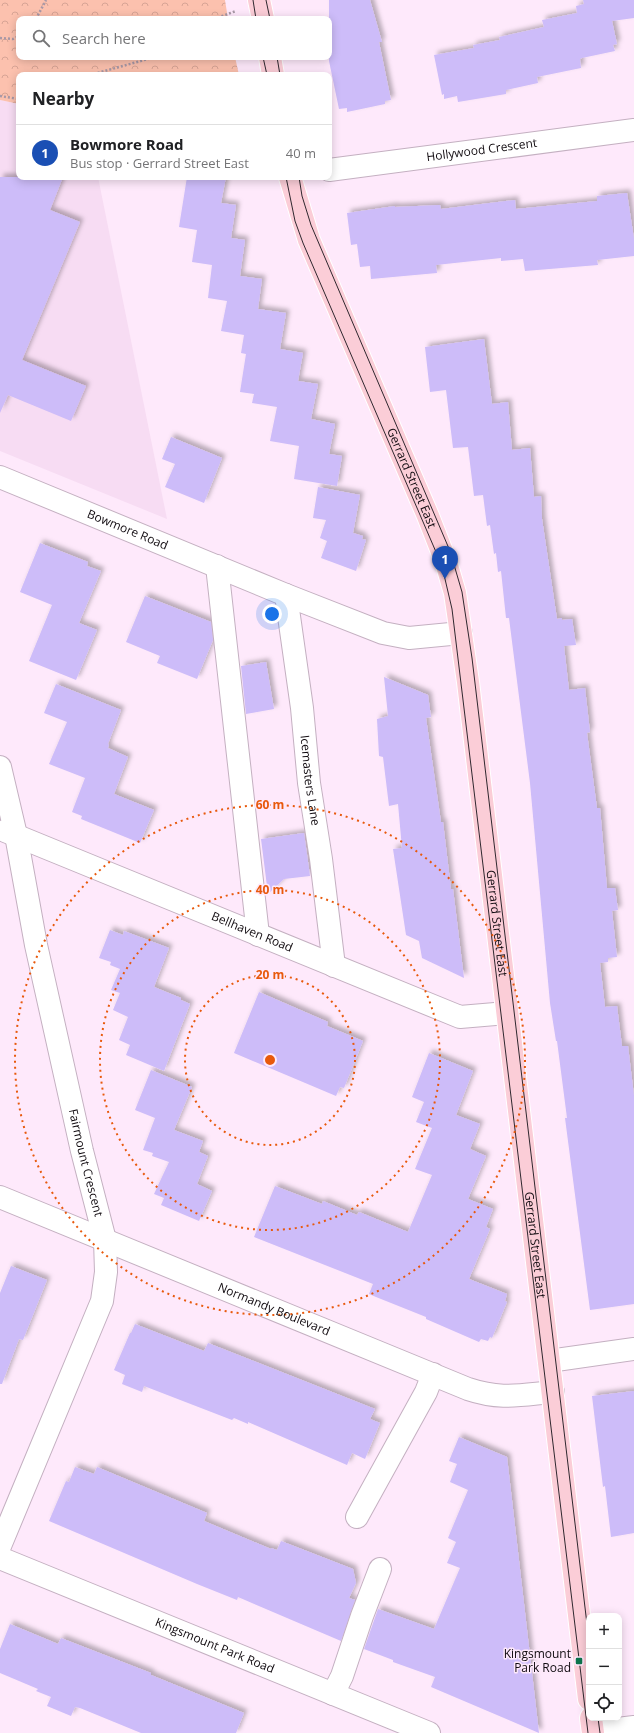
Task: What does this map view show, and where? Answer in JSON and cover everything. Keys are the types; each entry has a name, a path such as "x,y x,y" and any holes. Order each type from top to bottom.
{"main road":[{"path":"259,0 262,16"},
{"path":"270,60 272,72"},
{"name":"Gerrard Street East","path":"291,180 310,240 425,509 446,562 455,593 587,1685"}],"street":[{"name":"Hollywood Crescent","path":"332,170 634,130"},
{"name":"Bowmore Road","path":"0,477 286,595 383,633 408,638 461,633"},
{"path":"217,566 258,935"},
{"name":"Icemasters Lane","path":"286,595 302,708 309,783 321,859 334,966"},
{"name":"Fairmount Crescent","path":"0,767 8,832 36,945 82,1151 105,1240 106,1272 102,1301 0,1546"},
{"name":"Bellhaven Road","path":"8,832 460,1017 507,1013"},
{"name":"Normandy Boulevard","path":"0,1197 468,1389 492,1396 505,1397 553,1392"},
{"path":"549,1361 634,1349"},
{"path":"357,1516 426,1392 433,1374"},
{"name":"Kingsmount Park Road","path":"0,1558 429,1733"},
{"path":"333,1694 342,1676 362,1616 380,1569"},
{"path":"592,1728 634,1727"}],"path":[{"path":"38,16 46,0"},
{"path":"0,38 13,39 16,38"},
{"path":"101,72 144,60"},
{"path":"0,96 16,99"}],"shaded area":[{"path":"0,100 16,103 16,180 99,180 167,519 0,451"}],"green space":[{"path":"0,0 225,0 228,16 16,16 16,60 236,60 238,72 16,72 16,103 0,100"}],"building":[{"path":"329,0 370,0 382,42 379,42 391,100 385,101 385,104 347,112 347,108 339,109 329,61 332,60 332,16 329,16"},
{"path":"583,0 634,0 634,18 612,21 617,44 613,45 615,51 582,58 580,59 581,68 537,77 538,83 506,90 506,94 458,102 457,96 444,99 434,55 474,48 473,45 500,40 499,37 544,27 542,20 577,13 576,6 584,4"},
{"path":"0,177 16,177 16,180 62,180 50,210 80,222 22,360 86,386 71,421 8,395 0,413"},
{"path":"187,180 225,180 221,203 236,205 231,238 245,240 240,276 262,279 258,309 286,313 280,349 303,353 298,381 318,384 311,419 335,424 329,454 342,456 337,486 294,479 299,446 270,441 277,407 252,403 254,394 240,392 246,354 241,353 244,335 221,331 227,301 208,298 212,265 192,262 197,230 179,227"},
{"path":"627,193 634,239 634,256 597,260 598,265 525,271 523,259 501,261 501,258 436,265 437,273 371,279 370,266 360,267 357,244 351,245 347,213 395,206 440,205 441,209 515,200 516,209 597,201 597,196"},
{"path":"484,339 492,404 508,402 512,450 530,448 534,497 541,496 542,519 557,619 572,619 576,645 564,646 569,690 585,688 590,732 587,733 597,808 600,808 607,888 615,888 618,910 612,911 617,957 608,958 608,962 600,963 605,1007 617,1006 622,1046 628,1046 634,1096 634,1304 590,1310 565,1118 567,1118 557,1041 550,1003 530,783 509,618 506,618 501,571 498,572 496,553 494,554 490,525 487,526 483,495 474,496 468,447 453,448 446,390 430,392 425,347"},
{"path":"171,437 222,458 204,503 165,487 175,464 162,459"},
{"path":"318,487 360,495 353,533 363,536 362,539 366,540 356,571 321,558 327,541 320,538 326,520 313,518"},
{"path":"40,543 88,562 87,566 101,571 79,623 97,630 76,680 29,661 52,605 20,592"},
{"path":"145,596 211,622 213,640 197,679 157,663 160,656 126,642"},
{"path":"266,662 274,709 246,714 241,666"},
{"path":"384,677 428,695 431,717 426,718 441,822 443,822 451,889 453,889 464,978 422,958 419,941 406,935 393,849 402,848 398,804 389,806 383,757 379,756 377,719 388,716"},
{"path":"56,684 121,710 108,744 108,748 128,757 114,794 154,810 140,843 81,819 82,816 72,812 85,778 49,764 67,722 44,713"},
{"path":"304,833 310,876 284,879 268,894 261,839"},
{"path":"110,930 123,935 124,931 169,948 154,987 181,998 181,1000 190,1004 164,1071 126,1055 130,1045 119,1040 128,1017 113,1010 120,993 111,990 120,969 110,965 111,962 99,958"},
{"path":"259,992 328,1022 327,1026 363,1041 344,1088 340,1087 336,1096 234,1053"},
{"path":"429,1053 473,1071 456,1115 480,1124 470,1149 486,1156 468,1199 493,1209 486,1227 490,1229 469,1279 507,1294 505,1301 507,1302 492,1338 490,1337 488,1341 481,1339 479,1342 426,1319 426,1317 369,1294 373,1284 254,1237 275,1186 322,1204 323,1201 357,1215 359,1212 408,1232 432,1175 415,1169 432,1128 416,1122 424,1102 412,1097"},
{"path":"151,1070 192,1087 174,1130 203,1141 199,1152 208,1156 197,1184 212,1191 199,1221 161,1205 164,1198 154,1194 169,1162 152,1156 153,1153 143,1150 155,1118 135,1110"},
{"path":"11,1266 47,1280 23,1340 19,1339 2,1384 0,1384 0,1293"},
{"path":"135,1324 204,1351 208,1343 375,1409 370,1419 380,1423 365,1459 352,1453 347,1465 248,1422 248,1424 234,1418 232,1420 144,1386 142,1392 122,1384 125,1375 114,1370"},
{"path":"634,1391 634,1533 611,1537 605,1486 603,1487 592,1396"},
{"path":"459,1437 507,1457 539,1733 431,1687 435,1677 393,1662 393,1660 364,1649 378,1609 434,1629 460,1568 447,1563 456,1542 448,1538 468,1490 450,1482 457,1464 449,1461"},
{"path":"75,1467 94,1474 97,1467 207,1513 204,1521 271,1549 277,1550 281,1541 353,1569 356,1583 349,1598 355,1600 341,1641 238,1597 237,1600 197,1584 49,1521 66,1481 69,1482"},
{"path":"10,1624 58,1644 61,1638 151,1673 151,1675 244,1713 236,1733 141,1733 80,1708 75,1707 71,1716 47,1706 51,1697 36,1691 38,1689 0,1673 0,1649"}],"tram line":[{"path":"253,0 256,16"},
{"path":"266,0 269,16"},
{"path":"264,60 266,72"},
{"path":"278,60 280,72"},
{"path":"287,180 295,221 303,243 436,552 445,579 452,609 588,1733"},
{"path":"299,180 302,196 311,225 450,551 462,592 472,658 586,1616"},
{"path":"598,1721 600,1733"}],"place":[{"name":"Bowmore Road","path":"445,579"},
{"name":"Kingsmount Park Road","path":"579,1661"}]}
